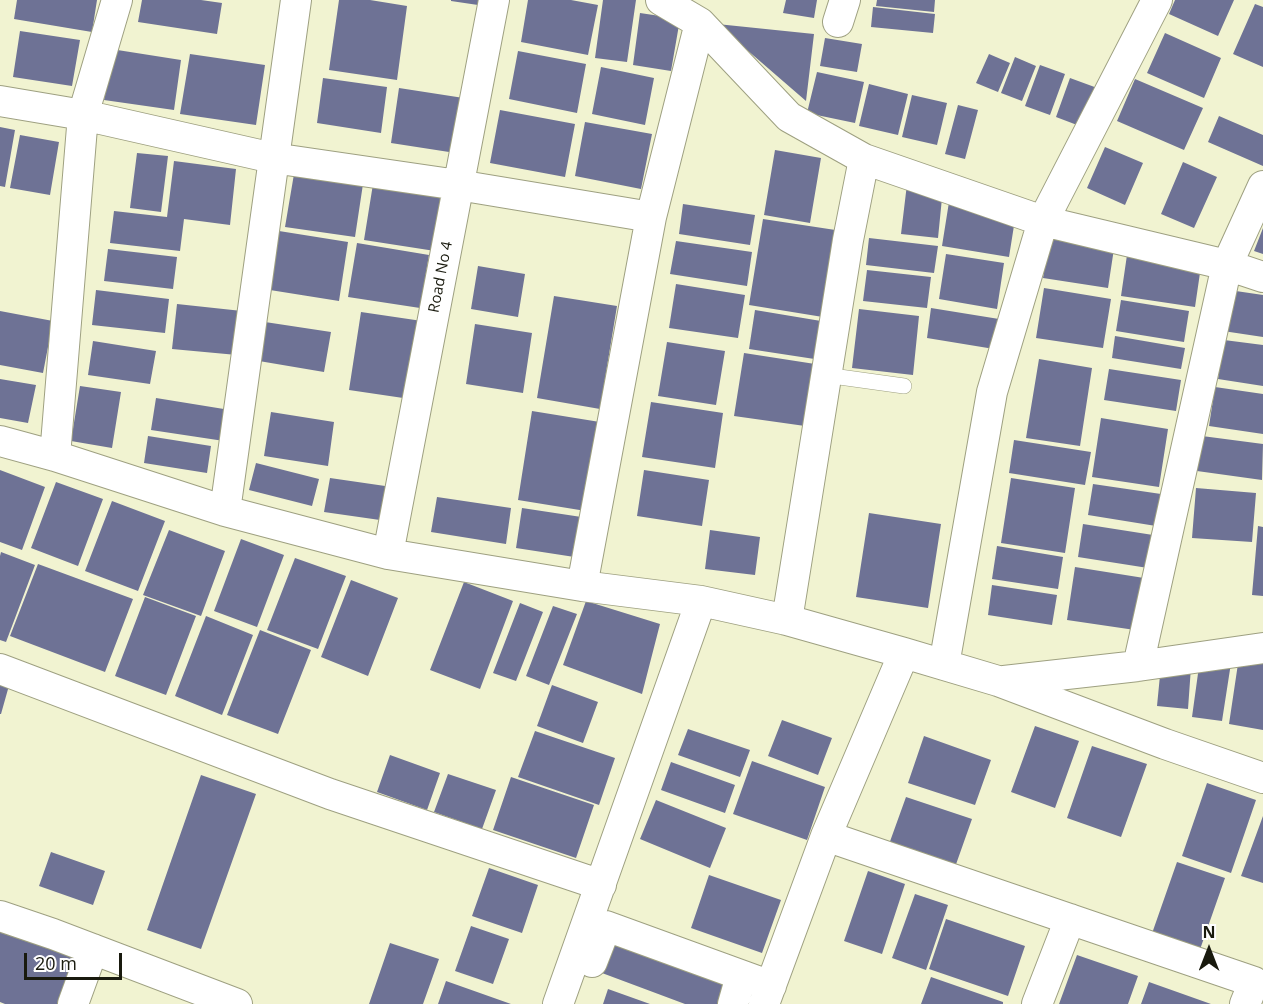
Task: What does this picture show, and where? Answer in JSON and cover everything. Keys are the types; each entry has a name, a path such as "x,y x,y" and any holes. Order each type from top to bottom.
{"street":[{"path":"55,456 83,115 117,0"},
{"path":"225,511 296,0"},
{"name":"Road No 4","path":"388,554 494,0"},
{"path":"661,0 700,23 789,117 864,159 1043,221 1263,277"},
{"path":"944,664 992,392 1043,221 1157,0"},
{"path":"582,586 651,217 700,23"},
{"path":"0,101 83,115 273,158 458,185 651,217"},
{"path":"787,620 825,375 864,159"},
{"path":"1138,666 1227,266 1263,186"},
{"path":"0,441 55,456 225,511 388,554 582,586 700,601 787,620 998,681 1263,778"},
{"path":"558,1004 700,601"},
{"path":"998,681 1138,666 1263,648"},
{"path":"576,1004 606,926 741,976 767,995 826,836 904,653"},
{"path":"0,669 330,794 601,885"},
{"path":"826,836 1070,919 1254,991"},
{"path":"0,916 237,1004"},
{"path":"1037,1004 1070,919"},
{"path":"73,1004 93,949"},
{"path":"733,1004 741,976"}],"lane":[{"path":"825,375 904,386"}],"building":[{"path":"17,0 97,0 92,32 14,19"},
{"path":"142,0 201,0 222,3 217,34 138,22"},
{"path":"339,0 370,0 407,6 397,80 329,70"},
{"path":"451,0 479,0 478,5"},
{"path":"528,0 571,0 598,5 588,55 521,42"},
{"path":"603,0 636,0 627,62 595,58"},
{"path":"786,0 817,0 814,18 783,13"},
{"path":"877,0 935,0 934,12 876,6"},
{"path":"1175,0 1234,0 1218,36 1169,14"},
{"path":"1255,4 1263,7 1263,67 1233,54"},
{"path":"873,7 935,14 933,33 871,27"},
{"path":"640,13 680,19 671,71 633,65"},
{"path":"717,24 814,34 806,101"},
{"path":"20,31 80,40 72,86 13,77"},
{"path":"1165,33 1221,58 1204,98 1147,73"},
{"path":"825,38 862,44 857,72 820,66"},
{"path":"111,49 181,60 174,110 104,100"},
{"path":"518,51 586,64 577,113 509,99"},
{"path":"190,54 265,65 256,125 180,114"},
{"path":"989,54 1010,63 998,92 976,83"},
{"path":"1015,57 1036,66 1022,101 1001,93"},
{"path":"1040,65 1065,74 1050,115 1025,106"},
{"path":"601,67 654,78 645,125 592,114"},
{"path":"817,72 864,82 855,123 807,113"},
{"path":"323,78 387,87 381,133 317,123"},
{"path":"1070,78 1100,89 1085,128 1056,117"},
{"path":"1135,79 1203,108 1184,150 1117,121"},
{"path":"869,84 908,94 898,135 859,126"},
{"path":"399,88 470,99 462,154 391,143"},
{"path":"912,95 947,103 937,145 902,137"},
{"path":"958,105 978,110 965,159 945,154"},
{"path":"500,110 575,124 565,177 490,163"},
{"path":"1219,116 1263,135 1263,166 1208,142"},
{"path":"585,122 652,134 641,189 575,176"},
{"path":"0,127 15,130 5,187 0,186"},
{"path":"20,135 59,142 50,195 10,188"},
{"path":"1105,147 1143,163 1125,205 1087,188"},
{"path":"775,150 821,158 810,223 764,215"},
{"path":"137,153 168,156 161,212 130,208"},
{"path":"174,161 236,169 230,225 184,219 180,251 110,243 114,211 167,217"},
{"path":"1183,162 1217,177 1194,228 1161,214"},
{"path":"294,174 363,184 355,237 285,227"},
{"path":"373,184 444,195 435,251 364,240"},
{"path":"907,184 943,188 938,238 901,234"},
{"path":"949,202 1016,213 1009,257 942,246"},
{"path":"683,204 755,215 750,245 679,234"},
{"path":"763,219 842,231 829,318 749,305"},
{"path":"1263,228 1263,254 1254,251"},
{"path":"279,231 348,242 339,301 270,290"},
{"path":"1050,232 1115,242 1108,288 1043,278"},
{"path":"869,238 938,246 934,273 866,265"},
{"path":"676,241 752,252 747,286 670,274"},
{"path":"357,243 429,255 420,308 348,297"},
{"path":"108,249 177,257 173,289 104,281"},
{"path":"946,254 1004,263 997,309 939,299"},
{"path":"1127,255 1201,266 1195,307 1121,296"},
{"path":"478,266 525,274 518,317 471,309"},
{"path":"867,270 931,277 927,308 863,301"},
{"path":"676,284 745,295 738,338 669,328"},
{"path":"1044,288 1111,299 1103,348 1036,338"},
{"path":"96,290 169,299 165,333 92,325"},
{"path":"1229,290 1263,295 1263,337 1223,331"},
{"path":"554,296 617,306 600,409 537,398"},
{"path":"1121,300 1189,311 1184,342 1116,331"},
{"path":"177,304 242,311 237,355 172,349"},
{"path":"931,308 999,319 994,349 927,338"},
{"path":"859,309 919,316 913,375 852,368"},
{"path":"755,310 827,322 821,360 749,349"},
{"path":"0,311 53,321 43,373 0,365"},
{"path":"361,312 422,321 410,399 349,390"},
{"path":"265,322 331,332 324,372 259,361"},
{"path":"475,324 532,333 523,393 466,384"},
{"path":"1115,336 1185,348 1181,369 1112,358"},
{"path":"1224,340 1263,345 1263,386 1218,379"},
{"path":"93,341 156,351 150,384 88,375"},
{"path":"667,342 725,351 716,405 658,396"},
{"path":"744,353 815,364 805,426 734,416"},
{"path":"1039,359 1092,368 1080,446 1026,438"},
{"path":"1109,369 1181,380 1176,411 1104,400"},
{"path":"0,379 36,385 28,423 0,418"},
{"path":"80,386 121,392 112,448 71,441"},
{"path":"1215,387 1263,394 1263,434 1209,426"},
{"path":"156,398 230,410 224,441 151,430"},
{"path":"651,402 723,413 715,468 642,457"},
{"path":"532,411 606,423 592,512 518,500"},
{"path":"271,412 334,422 328,466 264,456"},
{"path":"1101,418 1168,429 1159,487 1092,477"},
{"path":"148,436 211,446 207,473 144,463"},
{"path":"1202,436 1263,444 1262,480 1197,471"},
{"path":"1014,440 1091,452 1085,485 1009,473"},
{"path":"256,463 319,479 312,506 249,490"},
{"path":"0,470 45,487 22,550 0,542"},
{"path":"644,470 709,480 702,526 637,516"},
{"path":"330,478 392,487 387,521 324,512"},
{"path":"1011,478 1075,488 1065,553 1001,543"},
{"path":"56,482 103,499 78,566 31,548"},
{"path":"1093,484 1161,494 1156,526 1088,515"},
{"path":"1196,488 1256,493 1252,542 1192,538"},
{"path":"437,497 511,508 506,544 431,532"},
{"path":"112,501 165,521 138,591 85,571"},
{"path":"522,508 588,518 581,558 516,548"},
{"path":"869,513 941,524 928,608 856,597"},
{"path":"1083,524 1153,535 1148,568 1078,557"},
{"path":"1258,526 1263,527 1263,596 1252,595"},
{"path":"169,530 225,551 201,616 143,595"},
{"path":"710,530 760,537 755,575 705,569"},
{"path":"241,539 284,555 257,627 214,611"},
{"path":"997,546 1063,557 1058,589 992,579"},
{"path":"1,552 35,565 6,642 0,640"},
{"path":"295,558 346,576 318,649 267,630"},
{"path":"38,564 133,599 105,672 10,636"},
{"path":"1075,567 1144,578 1135,630 1067,620"},
{"path":"351,580 398,598 368,676 321,657"},
{"path":"464,582 513,601 480,689 430,670"},
{"path":"992,585 1057,595 1052,625 988,615"},
{"path":"145,597 196,616 166,695 115,676"},
{"path":"586,601 660,624 642,694 563,665"},
{"path":"520,603 543,612 516,681 493,673"},
{"path":"553,606 577,614 549,685 526,676"},
{"path":"206,616 253,635 222,715 175,696"},
{"path":"260,630 311,650 278,734 227,715"},
{"path":"1239,657 1263,661 1263,730 1229,724"},
{"path":"1200,659 1231,663 1222,721 1192,717"},
{"path":"1161,665 1191,667 1188,709 1157,706"},
{"path":"0,679 10,682 1,714 0,714"},
{"path":"552,685 598,702 583,743 537,726"},
{"path":"782,720 832,738 818,775 768,756"},
{"path":"1035,726 1079,741 1055,808 1011,792"},
{"path":"688,729 750,750 740,777 678,755"},
{"path":"535,731 615,758 599,805 518,777"},
{"path":"924,736 991,760 975,805 908,783"},
{"path":"1092,746 1147,764 1121,837 1067,818"},
{"path":"390,755 440,773 427,810 377,792"},
{"path":"752,761 825,787 807,840 733,814"},
{"path":"671,762 735,785 725,813 661,790"},
{"path":"448,774 496,790 482,829 434,812"},
{"path":"201,775 256,794 201,949 147,930"},
{"path":"511,777 594,805 576,858 493,830"},
{"path":"1207,783 1256,800 1231,873 1182,856"},
{"path":"906,797 972,819 954,870 888,847"},
{"path":"656,800 726,828 710,868 640,839"},
{"path":"1263,816 1263,883 1241,876"},
{"path":"51,852 105,871 93,905 39,886"},
{"path":"1177,862 1225,878 1197,958 1149,942"},
{"path":"489,868 538,885 522,933 472,916"},
{"path":"868,871 905,884 882,954 844,941"},
{"path":"709,875 781,900 762,953 691,928"},
{"path":"915,894 948,905 926,970 892,958"},
{"path":"946,919 1025,946 1008,996 929,969"},
{"path":"471,926 509,939 493,984 455,971"},
{"path":"0,932 74,957 57,1004 5,1004 0,1002"},
{"path":"615,938 731,981 722,1004 685,1004 602,973"},
{"path":"390,943 439,959 423,1004 369,1004"},
{"path":"1077,955 1138,976 1128,1004 1059,1004"},
{"path":"931,977 1003,1002 1003,1004 921,1004"},
{"path":"446,981 511,1004 438,1004"},
{"path":"1149,982 1211,1004 1141,1004"},
{"path":"608,989 650,1004 603,1004"}]}
